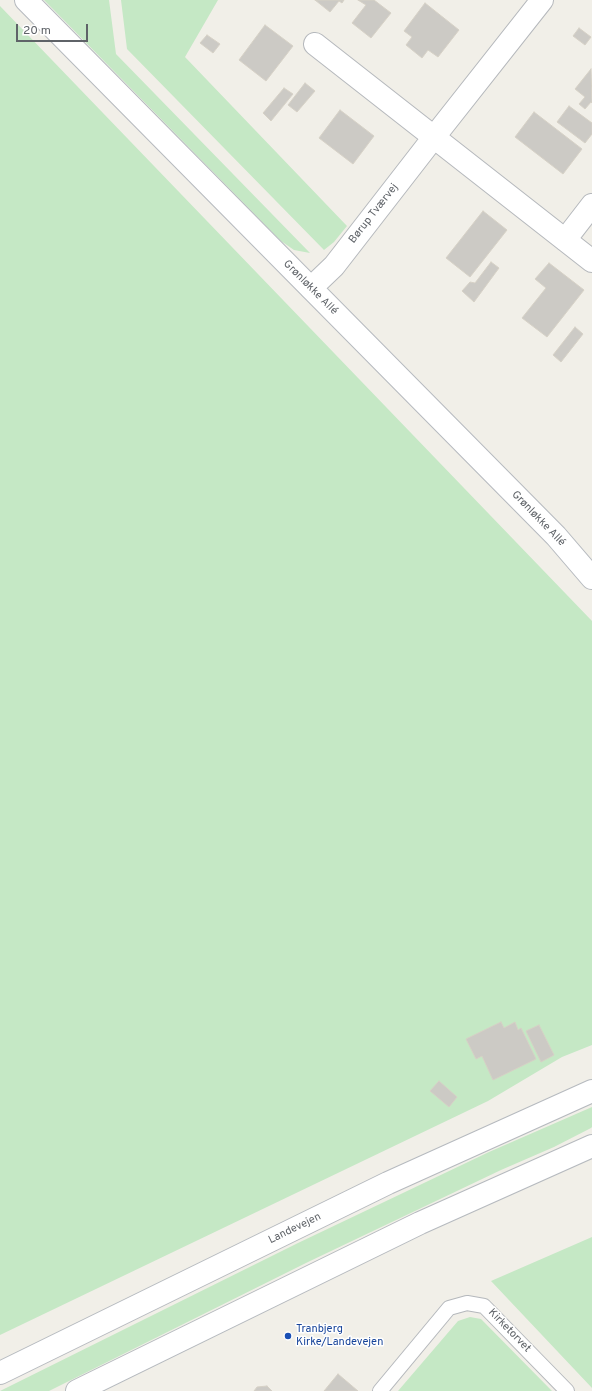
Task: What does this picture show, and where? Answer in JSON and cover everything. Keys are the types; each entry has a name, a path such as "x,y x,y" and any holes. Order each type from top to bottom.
{"street":[{"name":"Grønløkke Allé","path":"26,0 556,536 592,578"},
{"name":"Børup Tværvej","path":"311,288 334,266 542,0"},
{"path":"315,44 592,261"},
{"path":"565,240 592,205"},
{"name":"Landevejen","path":"0,1373 388,1183 592,1090"},
{"path":"77,1391 420,1223 592,1146"}],"lane":[{"name":"Kirketorvet","path":"380,1391 449,1308 467,1303 484,1306 567,1391"}],"green space":[{"path":"44,0 109,0 116,54 310,253 294,250 281,241"},
{"path":"121,0 218,0 185,57 347,226 334,242 324,250 127,49"},
{"path":"0,6 592,621 592,1045 562,1057 488,1101 0,1335"},
{"path":"592,1107 591,1128 554,1147 501,1170 308,1262 49,1391 0,1391 298,1243 489,1152"},
{"path":"592,1237 592,1388 491,1281"},
{"path":"470,1317 481,1319 552,1391 398,1391 458,1321"}],"building":[{"path":"315,0 344,0 342,3 339,1 330,12"},
{"path":"358,0 374,0 391,13 371,38 352,23 366,5"},
{"path":"425,3 459,30 438,57 428,50 422,58 406,45 412,37 404,31"},
{"path":"265,25 293,46 266,81 239,60"},
{"path":"579,28 591,37 585,45 573,36"},
{"path":"207,35 220,44 213,53 200,43"},
{"path":"591,69 592,103 591,102 585,109 579,104 585,97 575,89"},
{"path":"305,83 315,91 297,112 288,105"},
{"path":"284,88 293,94 271,121 263,113"},
{"path":"569,106 592,123 592,134 585,143 557,122"},
{"path":"340,110 374,136 353,164 319,138"},
{"path":"534,112 582,149 563,174 515,137"},
{"path":"483,211 507,230 470,277 446,258"},
{"path":"491,262 499,268 474,302 462,291 470,282 475,283"},
{"path":"549,263 584,290 547,337 522,318 546,288 535,279"},
{"path":"575,327 583,334 561,362 553,355"},
{"path":"501,1022 504,1028 515,1022 518,1030 521,1028 536,1059 493,1080 482,1056 476,1059 466,1039"},
{"path":"539,1025 554,1055 541,1062 526,1031"},
{"path":"439,1081 457,1097 449,1107 430,1091"},
{"path":"338,1374 358,1391 324,1391"},
{"path":"267,1386 272,1391 254,1391 257,1387"}],"place":[{"name":"Tranbjerg Kirke/Landevejen","path":"288,1336"}]}
